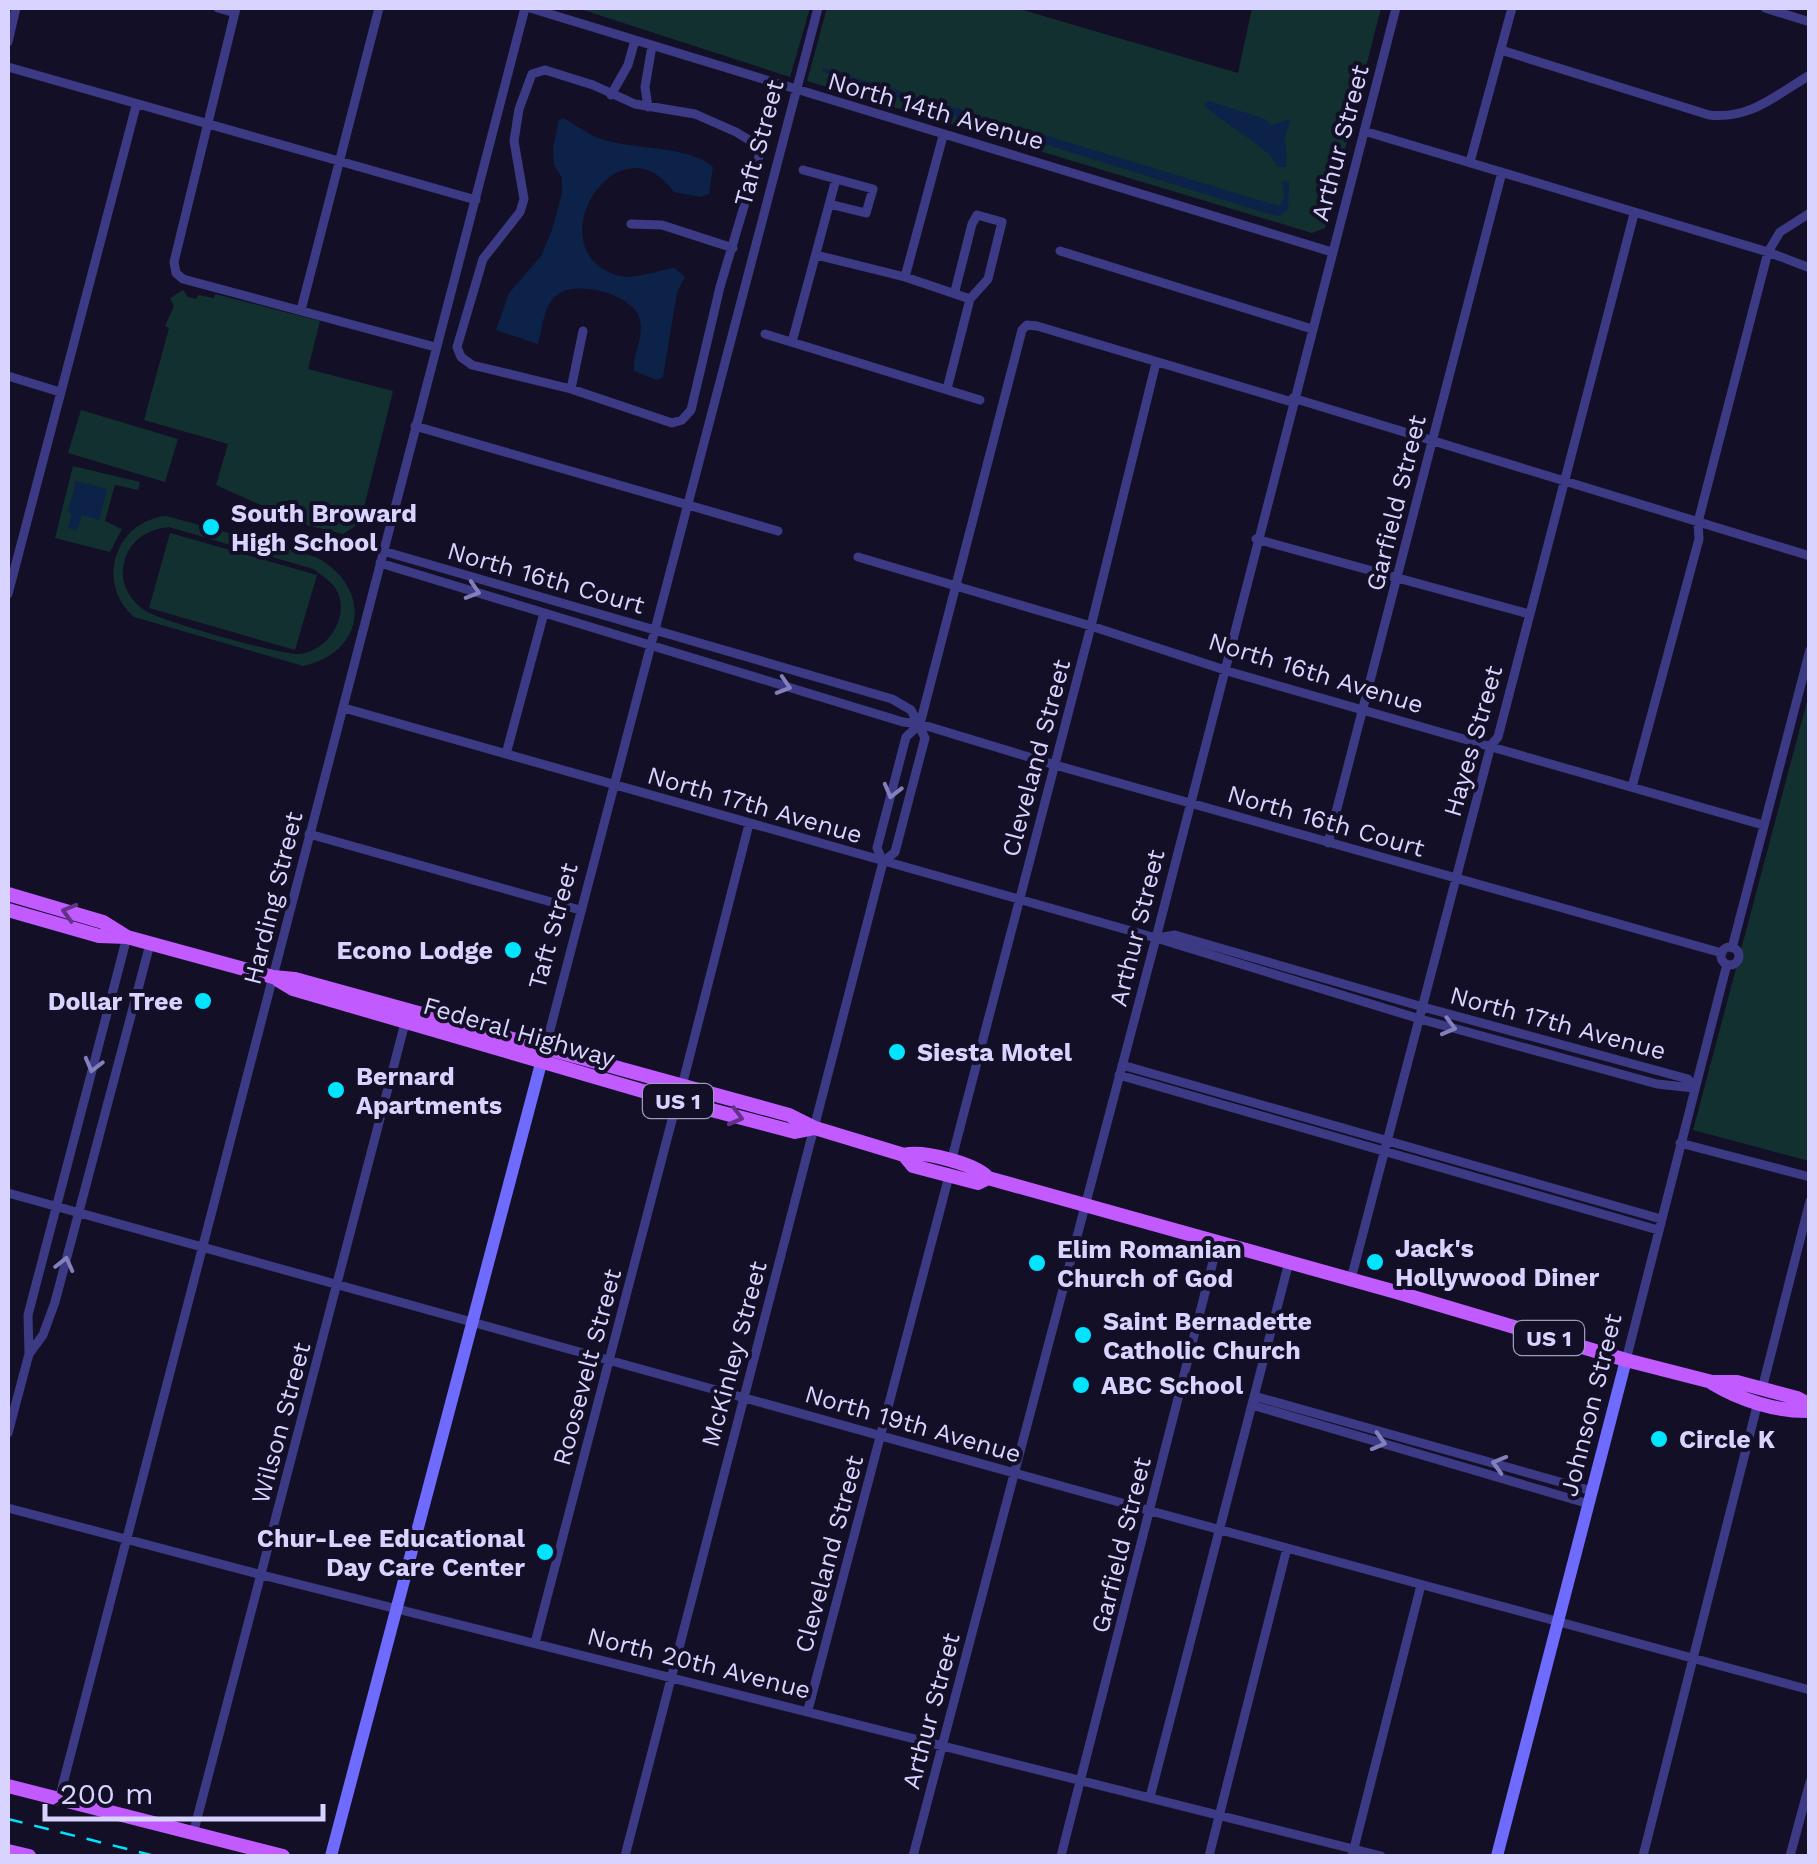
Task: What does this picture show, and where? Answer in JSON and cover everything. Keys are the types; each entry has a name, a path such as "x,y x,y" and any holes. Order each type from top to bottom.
{"main road":[{"name":"Federal Highway","path":"8,894 103,922 150,944 273,977 295,979 543,1057"},
{"name":"Federal Highway","path":"8,910 99,936 128,937"},
{"name":"Federal Highway","path":"273,977 294,990 680,1094 795,1132 815,1128 904,1155 912,1166 950,1168 978,1183 988,1178 1086,1205"},
{"name":"US 1","path":"1086,1205 1626,1360 1712,1382 1736,1382 1760,1396 1798,1398 1810,1408"},
{"path":"8,1786 283,1856"},
{"path":"8,1851 29,1856"}],"street":[{"path":"8,42 16,8"},
{"path":"218,8 236,10 174,262 176,273 183,280 435,347"},
{"path":"301,310 379,8"},
{"name":"North 14th Avenue","path":"527,8 1332,252"},
{"name":"Harding Street","path":"59,1799 435,347 527,8"},
{"name":"Taft Street","path":"332,1856 818,8"},
{"name":"Arthur Street","path":"912,1856 1156,938 1396,8"},
{"path":"1470,162 1512,8"},
{"path":"1765,8 1810,22"},
{"path":"612,94 635,40"},
{"path":"648,107 645,82 652,46"},
{"path":"1501,50 1708,115 1729,118 1751,112 1810,75"},
{"path":"8,67 476,200"},
{"path":"545,70 562,74 612,94 648,107 695,114 759,146 691,410 682,420 672,423 571,390 472,364 460,358 457,347 483,259 511,228 524,199 514,142 519,109 532,74 545,70"},
{"path":"622,76 645,82"},
{"path":"8,594 136,106"},
{"path":"1364,130 1810,268"},
{"path":"906,277 943,136"},
{"path":"803,170 873,189 866,213 829,204"},
{"name":"Garfield Street","path":"1328,843 1502,172"},
{"path":"792,342 836,179"},
{"name":"Hayes Street","path":"1351,1279 1634,214"},
{"path":"1632,786 1699,539 1698,522 1768,252 1780,232 1810,214"},
{"path":"947,390 970,299 988,279 1002,222 978,216 955,291"},
{"path":"631,224 662,225 733,248"},
{"path":"1060,251 1312,329"},
{"path":"816,255 906,277 970,299"},
{"name":"McKinley Street","path":"883,862 877,848 906,737 920,724 1022,330 1027,325 1156,362"},
{"path":"571,390 583,331"},
{"path":"765,334 980,400"},
{"path":"1156,362 1433,440 1810,556"},
{"name":"Cleveland Street","path":"808,1710 882,1436 1156,362"},
{"path":"8,376 60,392"},
{"path":"415,426 778,531"},
{"path":"1256,539 1529,614"},
{"name":"North 16th Court","path":"383,552 901,704 911,710 920,724"},
{"name":"North 16th Avenue","path":"858,557 1224,669 1763,825"},
{"name":"North 16th Court","path":"380,563 903,722 1722,953"},
{"path":"506,754 544,613"},
{"path":"1732,948 1738,959 1732,965 1721,959 1722,953 1732,948 1810,650"},
{"path":"901,704 926,696"},
{"name":"North 17th Avenue","path":"344,708 1156,938 1420,1020 1657,1084 1694,1088"},
{"name":"McKinley Street","path":"625,1856 883,862 895,852 926,738 920,724"},
{"name":"Roosevelt Street","path":"535,1643 749,824"},
{"path":"309,834 580,910"},
{"name":"North 17th Avenue","path":"1156,938 1175,935 1688,1079 1694,1088"},
{"path":"8,1433 29,1354 28,1315 128,937"},
{"path":"29,1354 43,1336 52,1312 150,944"},
{"name":"Johnson Street","path":"1497,1856 1727,964"},
{"path":"110,1001 133,1006"},
{"name":"Wilson Street","path":"193,1834 404,1022"},
{"path":"1121,1070 1659,1225"},
{"path":"1680,1144 1810,1177"},
{"name":"North 19th Avenue","path":"8,1193 1015,1474 1810,1690"},
{"path":"1642,1856 1810,1200"},
{"name":"Garfield Street","path":"1061,1856 1218,1242"},
{"path":"1150,1797 1289,1262"},
{"path":"1253,1401 1591,1497"},
{"name":"North 20th Avenue","path":"8,1508 1220,1814 1353,1853 1381,1856"},
{"path":"1209,1856 1286,1548"},
{"path":"1353,1853 1421,1585"},
{"path":"1790,1856 1810,1782"}],"green space":[{"path":"577,8 810,8 790,77"},
{"path":"827,8 1016,8 1238,73 1252,8 1381,8 1325,228 1312,233 807,81"},
{"path":"183,290 196,299 198,295 214,298 215,294 320,321 308,369 393,391 360,523 343,534 303,524 216,485 228,444 144,420 169,328 165,326 174,306 170,298"},
{"path":"81,410 178,439 165,482 68,453"},
{"path":"73,466 140,482 138,490 115,485 105,521 122,529 110,552 55,538"},
{"path":"166,516 316,557 347,585 353,601 350,633 324,659 303,666 134,617 115,588 116,556 123,541 148,520","holes":["169,527 313,569 336,589 341,610 328,639 301,654 248,644 155,615 134,601 123,577 126,555 135,542 146,533"]},
{"path":"170,533 317,575 295,650 149,608"},
{"path":"1809,694 1809,1161 1693,1130"}],"water":[{"path":"823,68 1279,206 1284,198 1282,182 1289,181 1288,210 1279,216 1269,214 954,116 951,124 931,118 933,109 823,72"},
{"path":"1209,101 1265,119 1271,125 1291,119 1285,137 1287,167 1277,167 1266,152 1204,104"},
{"path":"563,118 598,138 675,151 713,167 709,194 700,197 674,192 652,172 631,168 610,176 594,193 584,215 583,238 592,259 613,274 636,276 675,268 685,277 677,292 663,377 657,380 634,371 641,331 639,317 626,302 604,292 580,288 554,297 538,344 496,330 509,293 541,256 552,230 562,193 553,148 559,120"},
{"path":"76,481 107,489 99,520 82,515 77,531 68,528"}],"railway":[{"path":"8,1819 155,1856"}],"place":[{"name":"South Broward High School","path":"211,527"},
{"name":"Econo Lodge","path":"513,950"},
{"name":"Dollar Tree","path":"203,1001"},
{"name":"Siesta Motel","path":"897,1052"},
{"name":"Bernard Apartments","path":"336,1090"},
{"name":"Jack's Hollywood Diner","path":"1375,1262"},
{"name":"Elim Romanian Church of God","path":"1037,1263"},
{"name":"Saint Bernadette Catholic Church","path":"1083,1335"},
{"name":"ABC School","path":"1081,1385"},
{"name":"Circle K","path":"1659,1439"},
{"name":"Chur-Lee Educational Day Care Center","path":"545,1552"}]}
